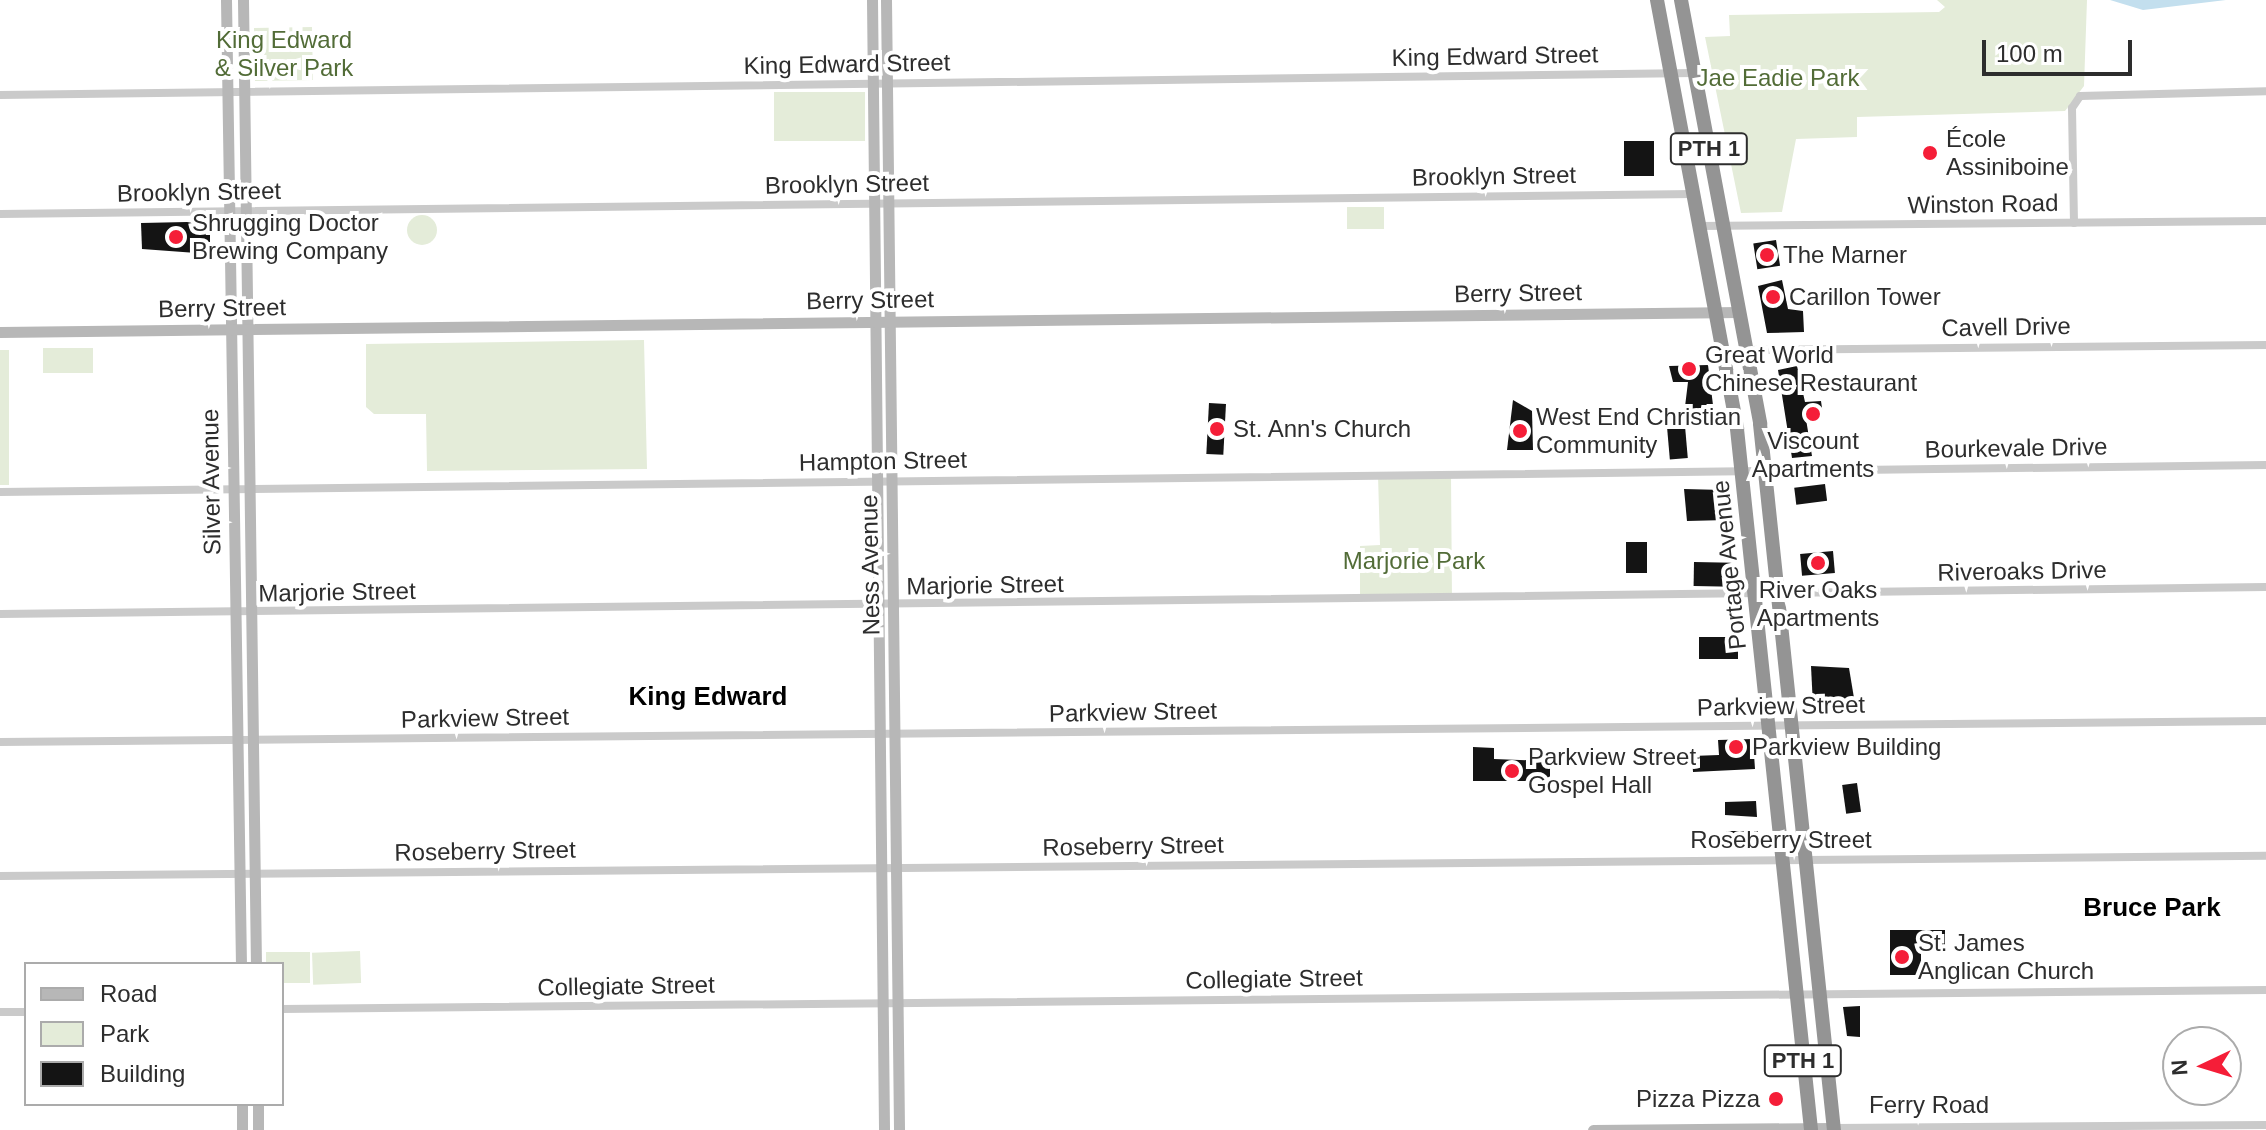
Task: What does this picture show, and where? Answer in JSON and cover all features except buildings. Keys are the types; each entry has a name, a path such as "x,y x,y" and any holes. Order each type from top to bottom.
{"highway":[{"name":"Portage Avenue","path":"1657,0 1716,312 1742,471 1810,1129"},
{"name":"Portage Avenue","path":"1681,0 1747,350 1766,471 1834,1129"}],"street":[{"name":"Silver Avenue","path":"226,0 241,962"},
{"name":"Silver Avenue","path":"243,0 256,962"},
{"name":"Ness Avenue","path":"872,0 888,203 899,1130"},
{"name":"Ness Avenue","path":"884,1130 875,203 886,0"},
{"name":"King Edward Street","path":"0,95 1694,73"},
{"path":"2074,223 2072,108 2080,96 2266,91"},
{"name":"Brooklyn Street","path":"0,214 1694,194"},
{"name":"Winston Road","path":"1700,226 2266,221"},
{"name":"Berry Street","path":"0,332 1740,312"},
{"name":"Cavell Drive","path":"1747,350 2266,345"},
{"name":"Bourkevale Drive","path":"1766,471 2266,465"},
{"name":"Hampton Street","path":"0,492 1766,471"},
{"name":"Riveroaks Drive","path":"1778,594 2266,587"},
{"name":"Marjorie Street","path":"0,614 1778,594"},
{"name":"Parkview Street","path":"0,742 2266,721"},
{"name":"Roseberry Street","path":"0,876 2266,856"},
{"name":"Collegiate Street","path":"284,1009 2266,990"},
{"path":"0,1012 24,1012"},
{"path":"242,1106 242,1130"},
{"path":"258,1106 258,1130"},
{"name":"Ferry Road","path":"1593,1130 2266,1125"}],"green space":[{"name":"Jae Eadie Park","path":"1937,0 2087,0 2084,86 2065,111 1857,117 1857,137 1796,139 1782,212 1741,213 1705,37 1730,36 1729,15 1939,12 1945,7"},
{"name":"King Edward & Silver Park","path":"312,27 313,80 255,81 254,28"},
{"path":"774,92 865,92 865,141 774,141"},
{"path":"1347,207 1384,207 1384,229 1347,229"},
{"path":"422,215 433,219 437,230 433,241 422,245 411,241 407,230 411,219"},
{"path":"644,340 647,469 427,471 426,414 374,414 366,407 366,344"},
{"path":"43,348 93,348 93,373 43,373"},
{"path":"0,350 9,350 9,485 0,485"},
{"name":"Marjorie Park","path":"1451,474 1452,600 1360,601 1360,546 1380,545 1378,475"},
{"path":"360,951 361,983 313,985 312,953"},
{"path":"266,952 310,952 310,983 284,983 284,962 266,962"}],"water":[{"path":"2110,0 2226,0 2143,10"}],"place":[{"name":"École Assiniboine","path":"1930,153"},
{"name":"Shrugging Doctor Brewing Company","path":"176,237"},
{"name":"The Marner","path":"1767,255"},
{"name":"Carillon Tower","path":"1773,297"},
{"name":"Great World Chinese Restaurant","path":"1689,369"},
{"name":"Viscount Apartments","path":"1813,414"},
{"name":"St. Ann's Church","path":"1217,429"},
{"name":"West End Christian Community","path":"1520,431"},
{"name":"River Oaks Apartments","path":"1818,563"},
{"name":"Parkview Building","path":"1736,747"},
{"name":"Parkview Street Gospel Hall","path":"1512,771"},
{"name":"St. James Anglican Church","path":"1902,957"},
{"name":"Pizza Pizza","path":"1776,1099"}],"district":[{"name":"King Edward","path":"708,697"},
{"name":"Bruce Park","path":"2152,908"}]}
